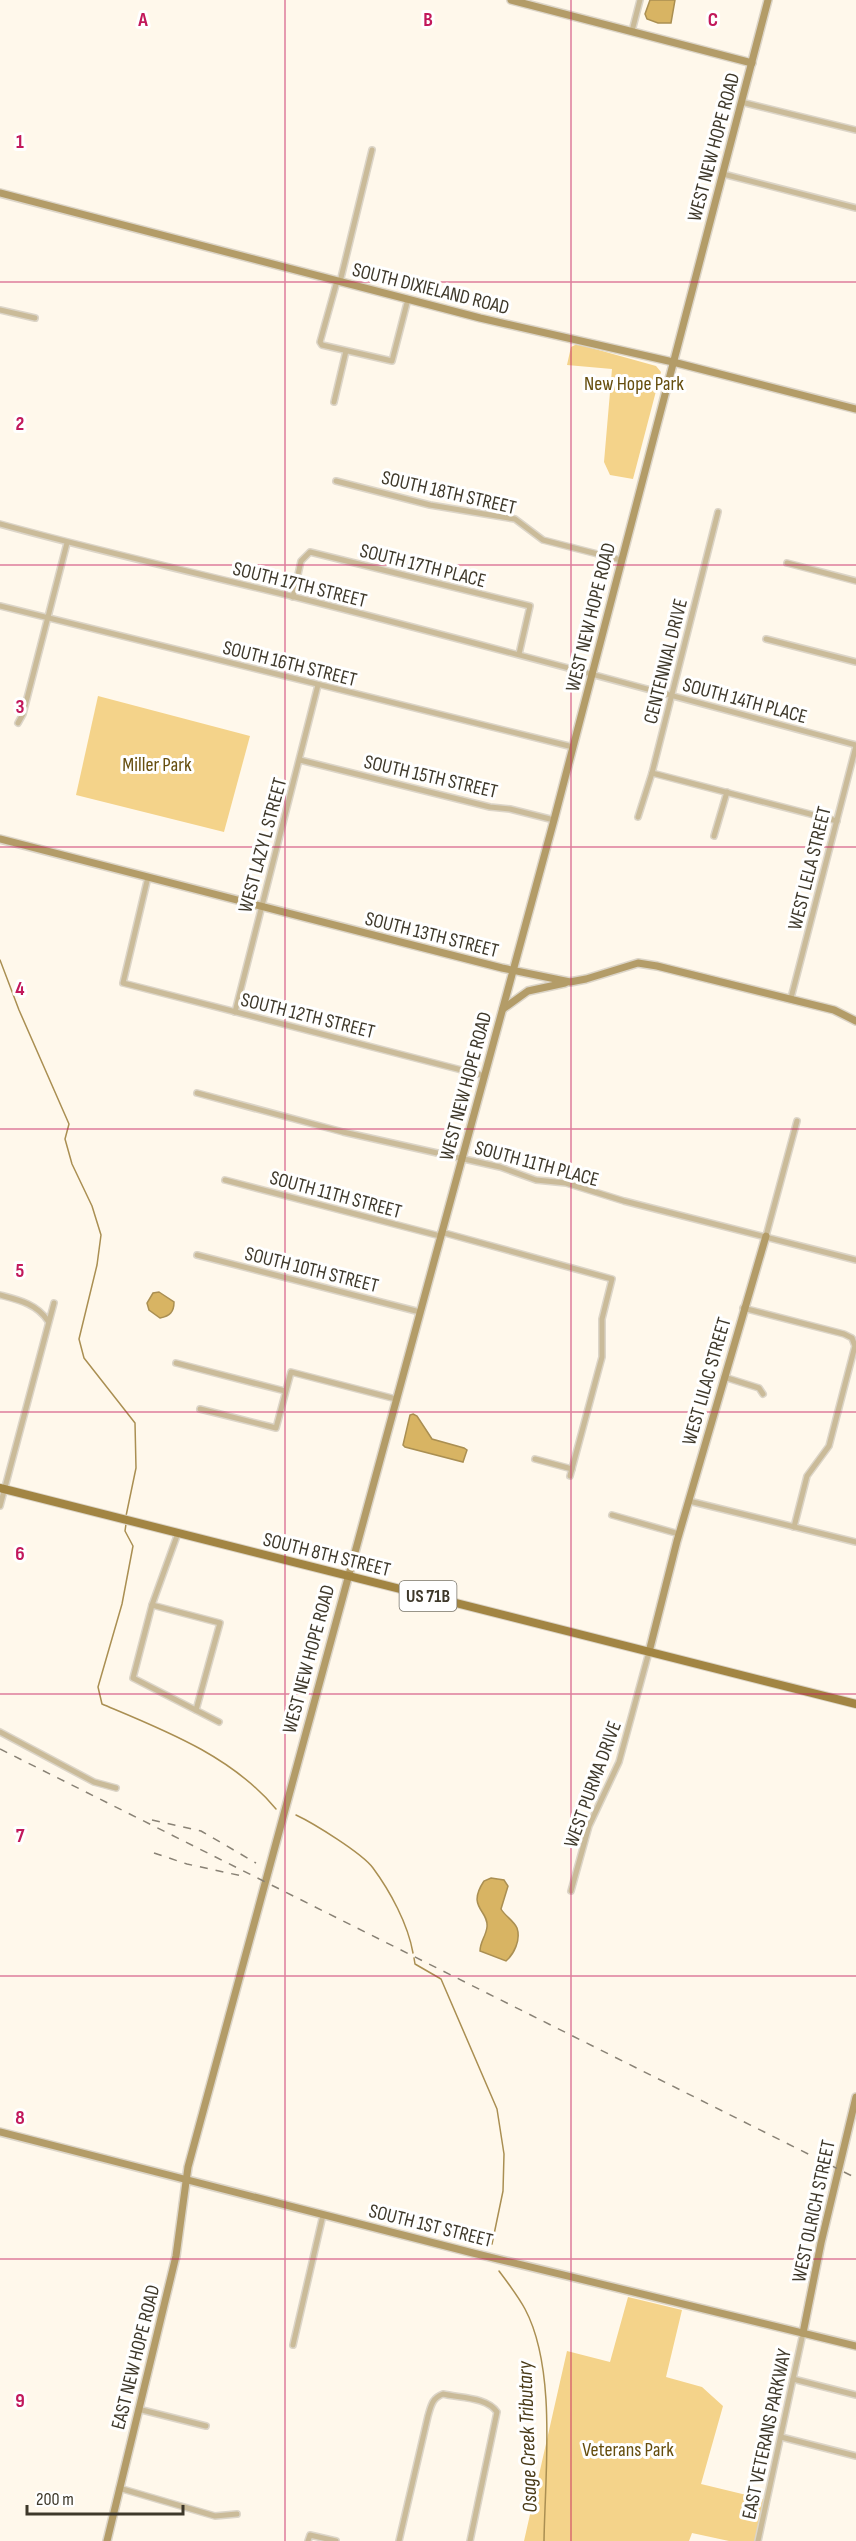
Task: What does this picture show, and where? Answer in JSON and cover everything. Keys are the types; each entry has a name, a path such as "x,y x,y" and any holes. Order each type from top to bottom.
{"main road":[{"path":"511,0 752,63"},
{"name":"WEST NEW HOPE ROAD","path":"186,2180 347,1576 514,970 768,0"},
{"name":"SOUTH DIXIELAND ROAD","path":"0,193 408,299 673,362 856,409"},
{"name":"SOUTH 13TH STREET","path":"0,839 261,907 570,982 586,980 638,963 791,998 834,1010 856,1021"},
{"path":"503,1009 528,991 570,982"},
{"name":"WEST LILAC STREET","path":"649,1652 679,1534 743,1308 766,1236"},
{"name":"SOUTH 8TH STREET","path":"2,1489 856,1704"},
{"name":"WEST OLRICH STREET","path":"803,2334 820,2243 856,2097"},
{"name":"SOUTH 1ST STREET","path":"0,2132 323,2215 856,2346"},
{"name":"EAST NEW HOPE ROAD","path":"107,2541 176,2256 186,2180"}],"street":[{"path":"632,31 640,0"},
{"path":"741,102 856,130"},
{"path":"372,150 320,342 322,345 393,361 408,299"},
{"path":"723,174 856,208"},
{"path":"0,309 34,318"},
{"path":"333,402 346,351"},
{"name":"SOUTH 18TH STREET","path":"336,481 430,505 515,519 543,540 621,560"},
{"name":"CENTENNIAL DRIVE","path":"638,817 652,773 718,512"},
{"name":"SOUTH 17TH STREET","path":"0,524 67,543 293,597 593,673"},
{"path":"18,723 24,714 46,619 67,543"},
{"name":"SOUTH 17TH PLACE","path":"293,597 301,561 310,552 530,606 519,654"},
{"path":"787,563 856,581"},
{"name":"SOUTH 16TH STREET","path":"0,606 573,747"},
{"path":"766,639 856,662"},
{"name":"SOUTH 14TH PLACE","path":"593,673 856,746"},
{"name":"WEST LAZY L STREET","path":"235,1012 318,685"},
{"name":"WEST LELA STREET","path":"791,998 856,746"},
{"name":"SOUTH 15TH STREET","path":"300,759 490,807 510,809 554,820"},
{"path":"652,773 837,821"},
{"path":"849,775 856,777"},
{"path":"714,836 727,792"},
{"name":"SOUTH 12TH STREET","path":"148,877 123,983 485,1076"},
{"name":"SOUTH 11TH PLACE","path":"197,1093 343,1132 500,1167 536,1180 566,1183 624,1201 856,1260"},
{"name":"WEST LILAC STREET","path":"766,1236 797,1121"},
{"name":"SOUTH 11TH STREET","path":"225,1180 612,1279 602,1318 602,1357 572,1469"},
{"name":"SOUTH 10TH STREET","path":"197,1256 420,1312"},
{"path":"0,1295 17,1299 40,1310 48,1321"},
{"path":"0,1506 2,1489 54,1303"},
{"path":"743,1308 844,1334 852,1338 855,1346 829,1446 807,1476 794,1527"},
{"path":"176,1363 285,1391"},
{"path":"200,1409 276,1428 291,1372 396,1399"},
{"path":"724,1377 759,1388 763,1394"},
{"path":"535,1459 572,1469 570,1476"},
{"path":"689,1501 856,1542"},
{"path":"612,1515 679,1534"},
{"path":"178,1533 152,1605 133,1678 219,1722"},
{"path":"152,1605 220,1623 196,1710"},
{"name":"WEST PURMA DRIVE","path":"571,1892 589,1826 621,1755 649,1652"},
{"path":"0,1732 94,1782 116,1788"},
{"path":"293,2344 323,2215"},
{"name":"EAST VETERANS PARKWAY","path":"758,2541 803,2334"},
{"path":"793,2379 856,2395"},
{"path":"399,2541 428,2416 436,2397 443,2394 486,2402 493,2405 497,2412 470,2541"},
{"path":"138,2409 206,2426"},
{"path":"781,2437 856,2456"},
{"path":"119,2488 215,2516 237,2514"},
{"path":"309,2538 336,2541"}],"green space":[{"name":"New Hope Park","path":"577,344 656,366 661,372 633,479 610,475 604,462 612,369 567,365 571,347"},
{"name":"Miller Park","path":"98,696 250,736 224,832 76,795"},
{"name":"Veterans Park","path":"628,2297 682,2310 666,2377 702,2387 723,2406 701,2484 767,2500 758,2541 729,2541 692,2533 689,2541 524,2541 567,2351 610,2362"}],"shaded area":[{"path":"650,0 675,0 671,23 658,23 647,19 645,14"},
{"path":"159,1292 174,1302 171,1313 160,1318 149,1310 147,1303 153,1293"},
{"path":"410,1415 417,1416 432,1439 467,1450 463,1462 405,1447 403,1445"},
{"path":"491,1878 504,1880 508,1886 501,1909 516,1925 518,1933 516,1946 506,1961 480,1951 487,1921 477,1897 484,1881"}],"waterway":[{"name":"Osage Creek Tributary","path":"0,960 19,1010 69,1124 65,1139 72,1164 92,1206 101,1235 97,1265 79,1339 84,1358 135,1423 136,1468 126,1516"},
{"name":"Osage Creek Tributary","path":"126,1524 125,1531 133,1546 122,1604 98,1687 102,1704 173,1735 218,1759 258,1790 276,1809"},
{"name":"Osage Creek Tributary","path":"296,1815 325,1831 373,1868 398,1908 413,1953"},
{"name":"Osage Creek Tributary","path":"414,1958 415,1964 441,1979 497,2109 504,2154 503,2191 492,2244"},
{"name":"Osage Creek Tributary","path":"499,2271 525,2309 535,2333 542,2361 547,2422 544,2541"}],"railway":[{"path":"0,1749 856,2178"},
{"path":"152,1820 201,1831 256,1863"},
{"path":"154,1853 187,1864 242,1876"}]}
